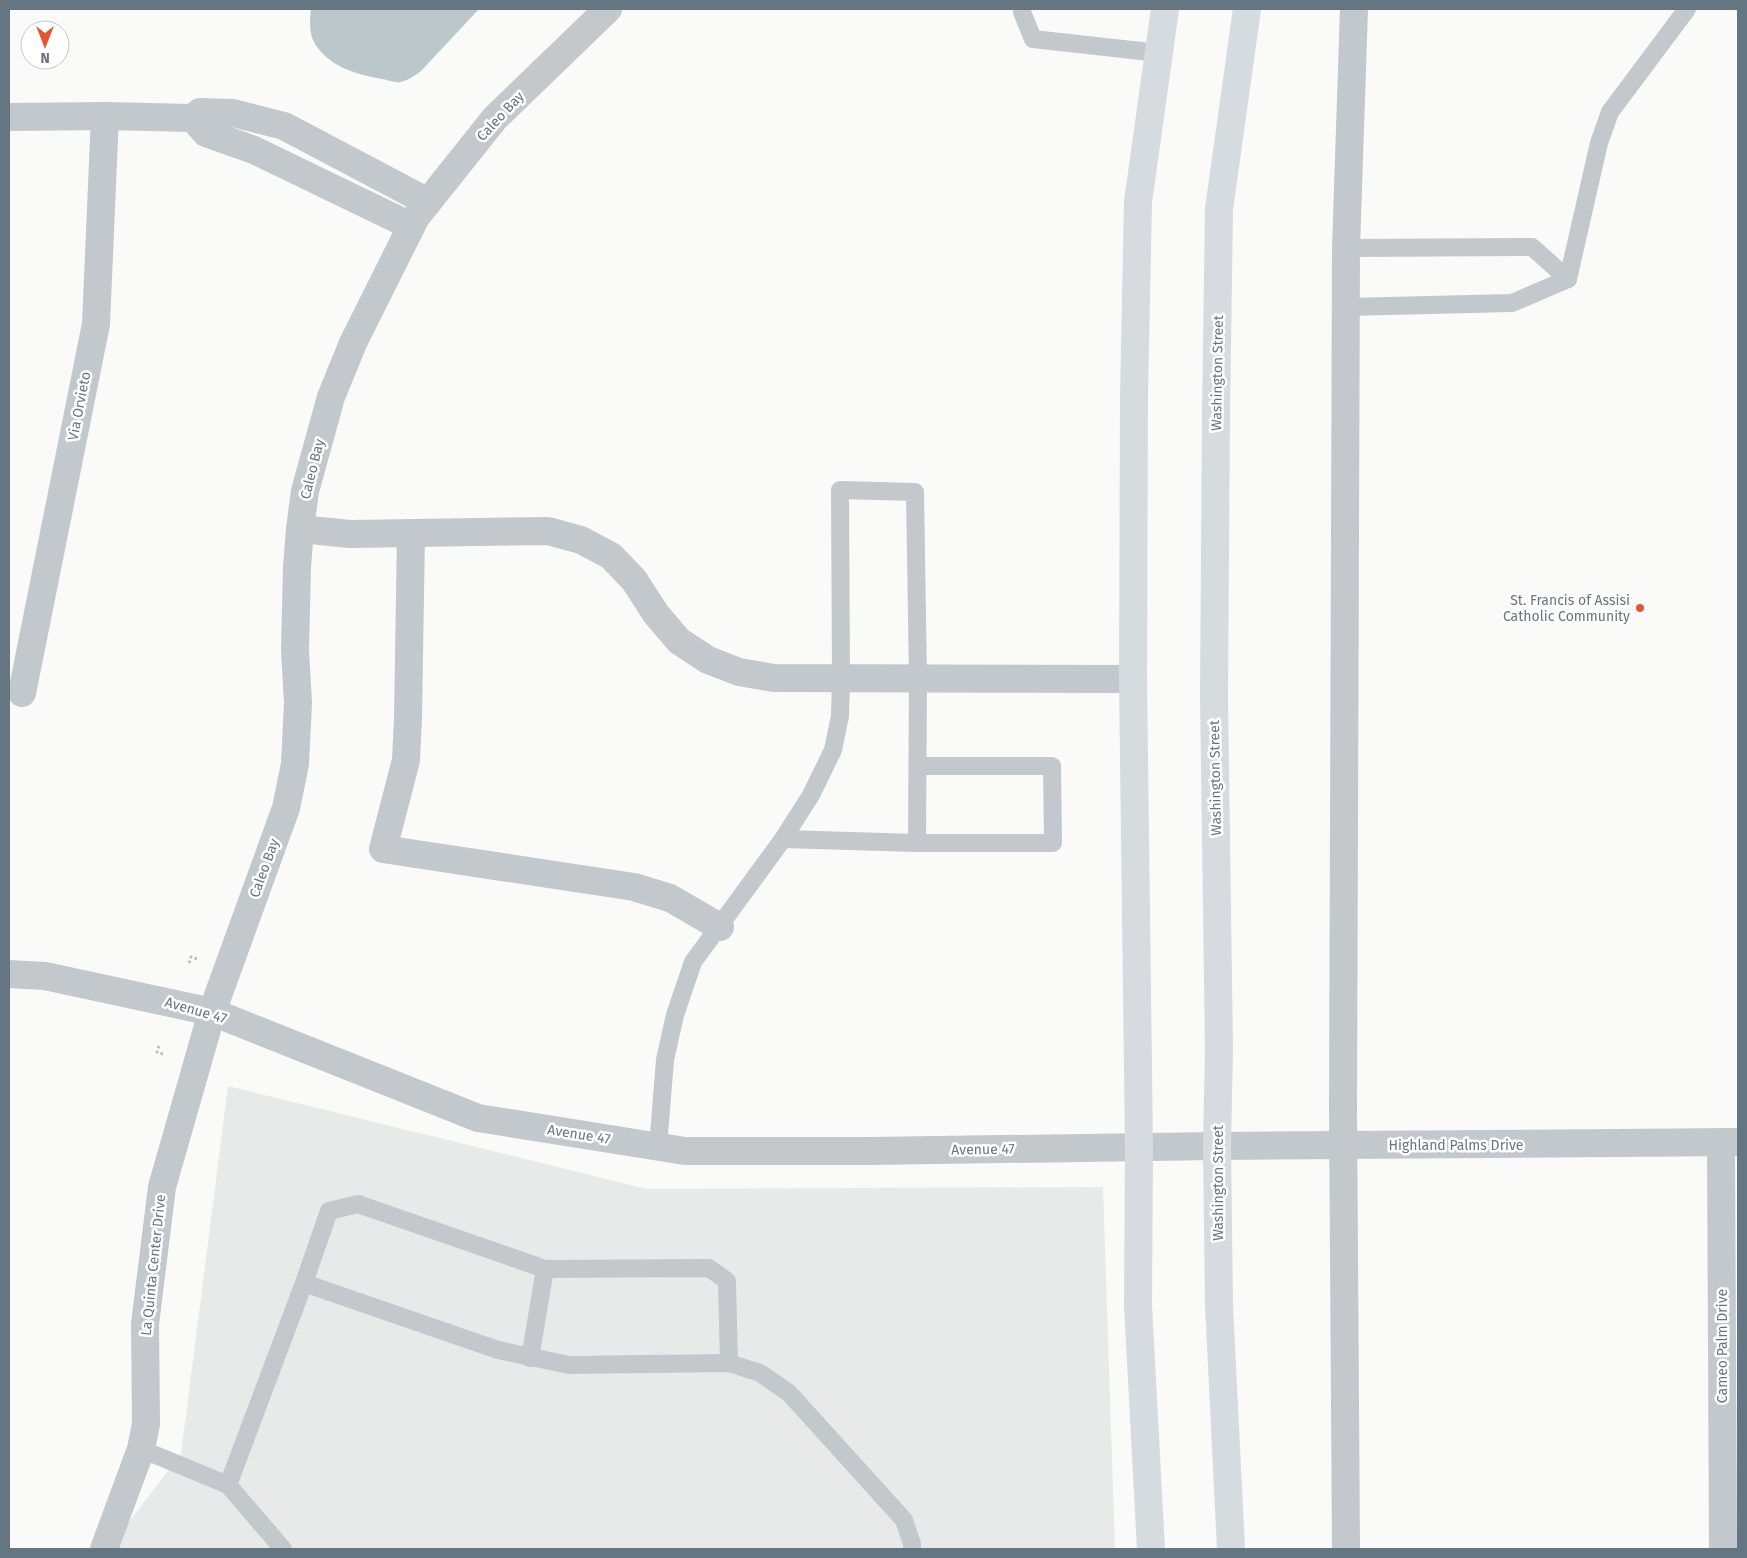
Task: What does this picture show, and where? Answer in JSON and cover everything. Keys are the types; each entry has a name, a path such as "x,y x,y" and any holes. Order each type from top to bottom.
{"main road":[{"path":"1151,1549 1138,1305 1139,1147 1133,679 1134,406 1138,202 1165,9"},
{"name":"Washington Street","path":"1231,1549 1219,1305 1217,1146 1219,1049 1214,697 1219,209 1248,9"}],"street":[{"name":"Caleo Bay","path":"212,1012 286,808 295,764 298,703 295,641 300,529 305,491 331,398 353,343 411,226 428,202 494,118 608,9"},
{"path":"1346,1549 1344,1146 1346,248 1354,9"},
{"path":"9,116 192,118 200,112 233,114 284,126 428,202"},
{"name":"Via Orvieto","path":"22,693 96,324 105,116"},
{"path":"192,118 206,133 254,150 411,226"},
{"path":"300,529 350,534 548,531 581,540 612,556 634,580 656,614 679,641 708,660 738,672 774,678 1133,679"},
{"path":"411,533 406,760 383,850 634,887 670,898 720,927"},
{"name":"Avenue 47","path":"9,974 45,976 212,1012 478,1118 684,1152 870,1152 1174,1147"},
{"name":"La Quinta Center Drive","path":"104,1549 141,1449 146,1424 145,1324 162,1187 212,1012"},
{"name":"Highland Palms Drive","path":"1174,1147 1730,1142"},
{"name":"Cameo Palm Drive","path":"1723,1549 1731,1504 1730,1142"}],"lane":[{"path":"1022,9 1033,39 1159,52"},
{"path":"1568,279 1599,143 1610,112 1687,9"},
{"path":"1346,248 1532,247 1568,279"},
{"path":"1346,307 1512,303 1568,279"},
{"path":"658,1147 665,1060 675,1015 693,962 783,839 811,795 833,750 840,716 840,490 915,492 918,843"},
{"path":"783,839 918,843 1053,842 1052,766 918,766"},
{"path":"228,1485 329,1211 358,1204 545,1269 709,1268 728,1281 729,1363"},
{"path":"530,1358 545,1269"},
{"path":"304,1283 498,1350 530,1358 569,1365 729,1363 760,1373 789,1393 904,1520 912,1549"},
{"path":"141,1449 228,1485 279,1548"}],"path":[{"path":"188,963 191,957 198,959"},
{"path":"159,1046 157,1052 163,1054"}],"shaded area":[{"path":"311,9 479,9 421,71 409,79 394,82 352,71 325,56 313,40 310,24"},
{"path":"228,1086 647,1189 1103,1187 1115,1549 108,1549 181,1454"}],"place":[{"name":"St. Francis of Assisi Catholic Community","path":"1640,608"}]}
